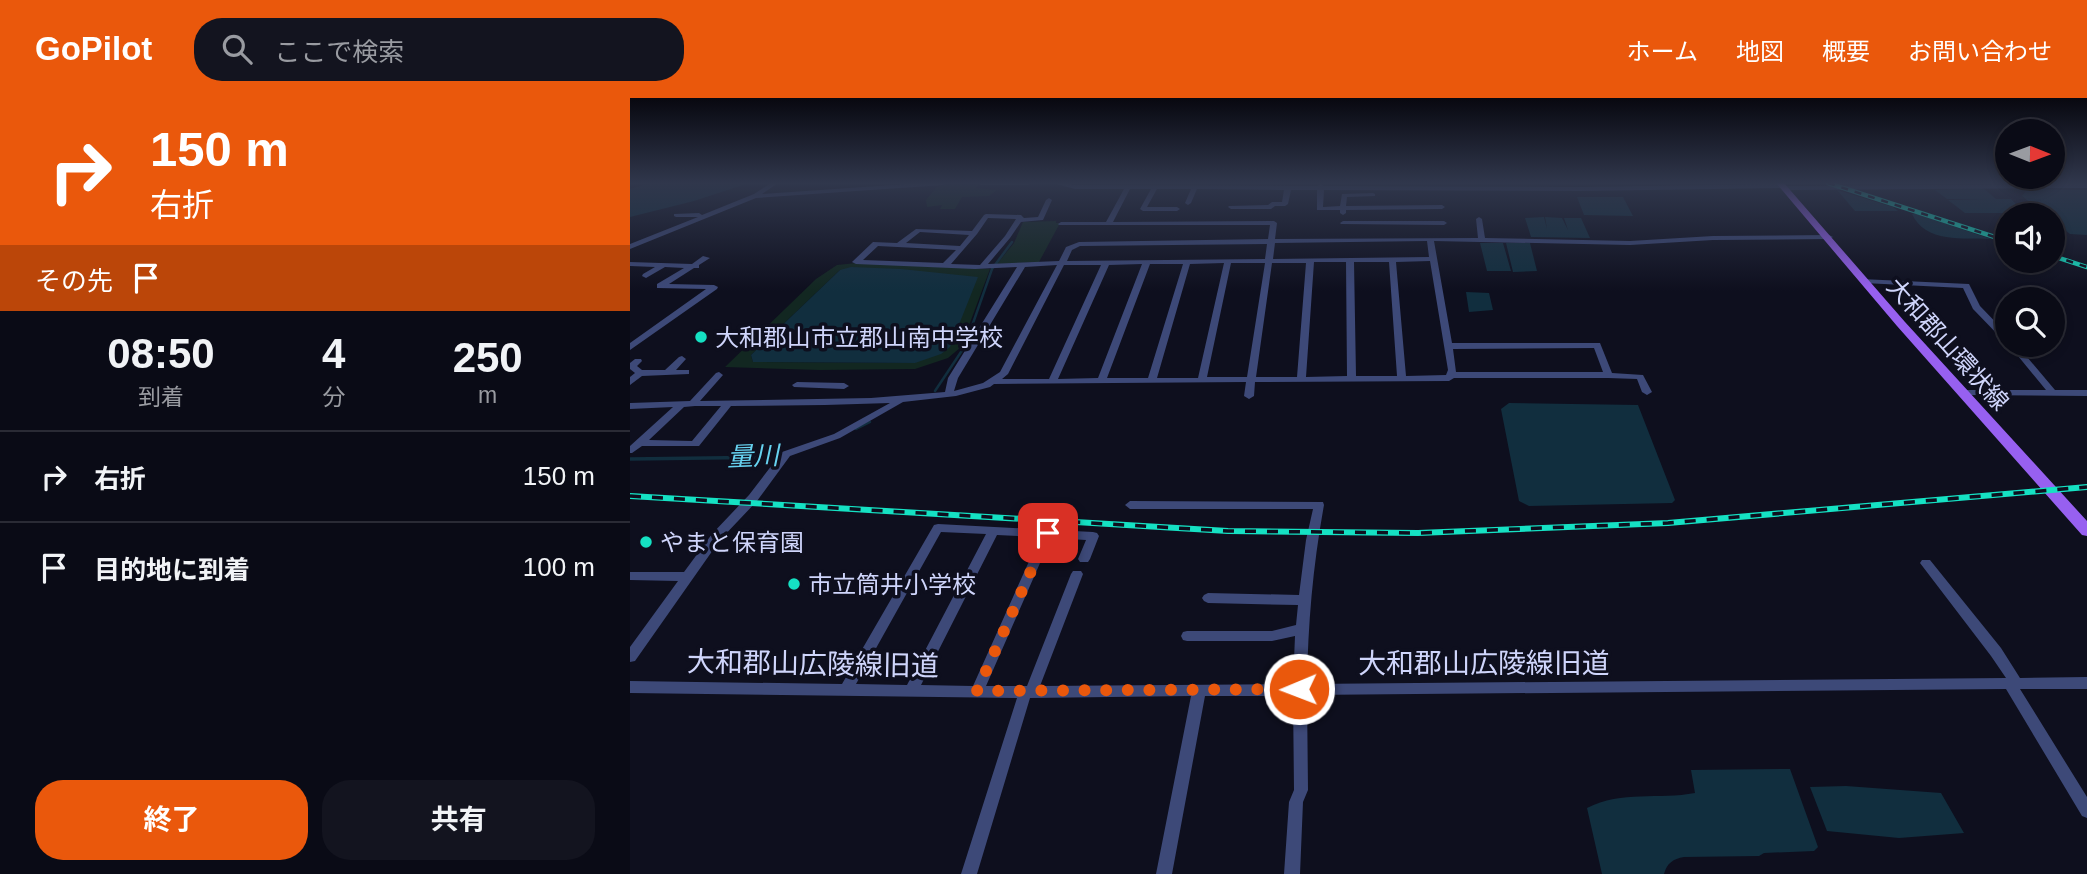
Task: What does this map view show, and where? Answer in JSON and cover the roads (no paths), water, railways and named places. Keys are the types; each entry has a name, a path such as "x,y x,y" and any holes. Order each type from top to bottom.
{"main road":[{"name":"大和郡山環状線","path":"1813,219 1864,281 2087,531"}],"street":[{"path":"630,247 695,219"},
{"path":"945,266 984,219"},
{"path":"990,267 1019,220 1036,219"},
{"path":"1108,224 1111,219"},
{"path":"1343,219 1344,241"},
{"path":"1444,219 1447,239"},
{"path":"1479,219 1482,240"},
{"path":"1061,225 1274,223 1250,396"},
{"path":"1343,223 1444,223"},
{"path":"1075,245 1071,242 1081,224"},
{"path":"899,245 918,230 975,233"},
{"path":"996,382 1014,355 1069,249 1075,245 1447,239 1630,243 1713,238 1829,237"},
{"path":"1430,240 1452,375"},
{"path":"961,248 876,244 856,262 990,267 1062,263 1432,258"},
{"path":"630,347 714,287 660,286 706,258"},
{"path":"1392,259 1402,379"},
{"path":"1301,380 1310,260"},
{"path":"1350,260 1352,380"},
{"path":"1202,381 1228,261"},
{"path":"1101,382 1147,262"},
{"path":"1152,381 1187,262"},
{"path":"1052,382 1106,263"},
{"path":"630,264 696,266"},
{"path":"646,276 663,265"},
{"path":"949,393 953,378 1022,265"},
{"path":"1864,281 1966,286 1976,307 1995,327"},
{"path":"1448,345 1597,345 1608,375"},
{"path":"2023,357 2052,393"},
{"path":"668,372 682,359"},
{"path":"638,360 632,366 640,373"},
{"path":"630,382 640,373 686,372"},
{"path":"644,442 719,375"},
{"path":"630,406 729,402 898,402 996,382 1442,379 1452,375 1640,377 1647,392"},
{"path":"797,385 846,383 831,402"},
{"path":"1963,393 2087,393"},
{"path":"631,445 644,442 695,444 729,402"},
{"path":"630,657 716,537 753,498 783,457 837,436 898,402"},
{"path":"1130,505 1319,505 1311,536 1302,629 1299,689 1301,790 1296,802 1292,874"},
{"path":"847,688 938,528 1093,536 1084,559"},
{"path":"912,690 993,531"},
{"path":"977,691 1048,533"},
{"path":"1926,563 1996,652 2087,811"},
{"path":"969,874 1028,692 1077,574"},
{"path":"630,576 688,576"},
{"path":"1208,598 1305,600"},
{"path":"1186,636 1272,636 1302,629"},
{"name":"大和郡山広陵線旧道","path":"630,687 1028,692 2087,683"},
{"path":"1164,874 1199,690"}],"water":[{"path":"1525,219 1545,219 1547,229 1545,219 1563,219 1568,230 1564,219 1582,219 1590,238 1531,237"},
{"path":"1915,219 1932,219 1991,239 1946,237 1926,230"},
{"path":"2065,219 2087,219 2087,235 2070,234 2065,230"},
{"path":"1480,243 1503,243 1511,271 1487,271"},
{"path":"1506,243 1530,243 1537,271 1513,272"},
{"path":"851,267 978,277 950,347 941,354 915,363 753,362 751,355 840,270"},
{"path":"1466,292 1489,293 1493,310 1469,312"},
{"path":"1509,403 1638,405 1675,500 1672,503 1529,506 1519,501 1501,409"},
{"path":"1790,769 1818,847 1814,851 1764,853 1759,856 1684,857 1671,862 1664,874 1602,874 1587,808 1600,802 1627,797 1695,793 1691,770"},
{"path":"1846,786 1941,793 1964,833 1899,838 1827,831 1810,787"}],"waterway":[{"name":"量川","path":"935,391 965,346 992,269 1012,242"},
{"name":"量川","path":"856,429 870,422"},
{"name":"量川","path":"630,459 781,457"}],"railway":[{"path":"1940,219 1995,237"},
{"path":"2065,260 2087,267"},
{"path":"630,496 1228,531 1418,533 1668,523 2087,487"}],"place":[{"name":"大和郡山市立郡山南中学校","path":"701,337"},
{"name":"やまと保育園","path":"646,542"},
{"name":"市立筒井小学校","path":"794,584"}]}
